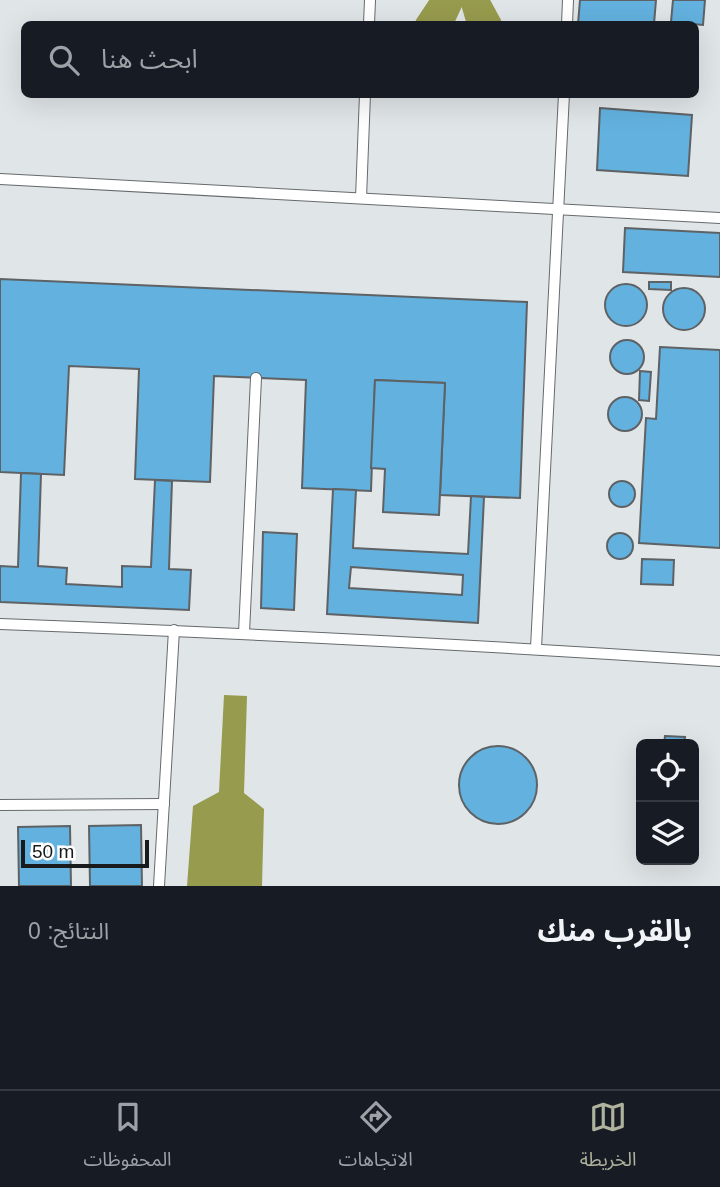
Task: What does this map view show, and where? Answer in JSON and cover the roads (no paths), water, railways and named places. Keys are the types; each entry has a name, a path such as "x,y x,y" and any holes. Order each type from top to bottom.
{"lane":[{"path":"369,21 370,0"},
{"path":"567,21 568,0"},
{"path":"360,198 365,98"},
{"path":"536,648 564,98"},
{"path":"0,179 720,218"},
{"path":"244,633 256,378"},
{"path":"0,624 536,648 720,661"},
{"path":"159,886 174,630"},
{"path":"0,805 164,804"}],"waterway":[{"path":"426,21 440,0"},
{"path":"445,21 455,0"},
{"path":"469,0 475,21"},
{"path":"481,2 491,21"}]}
